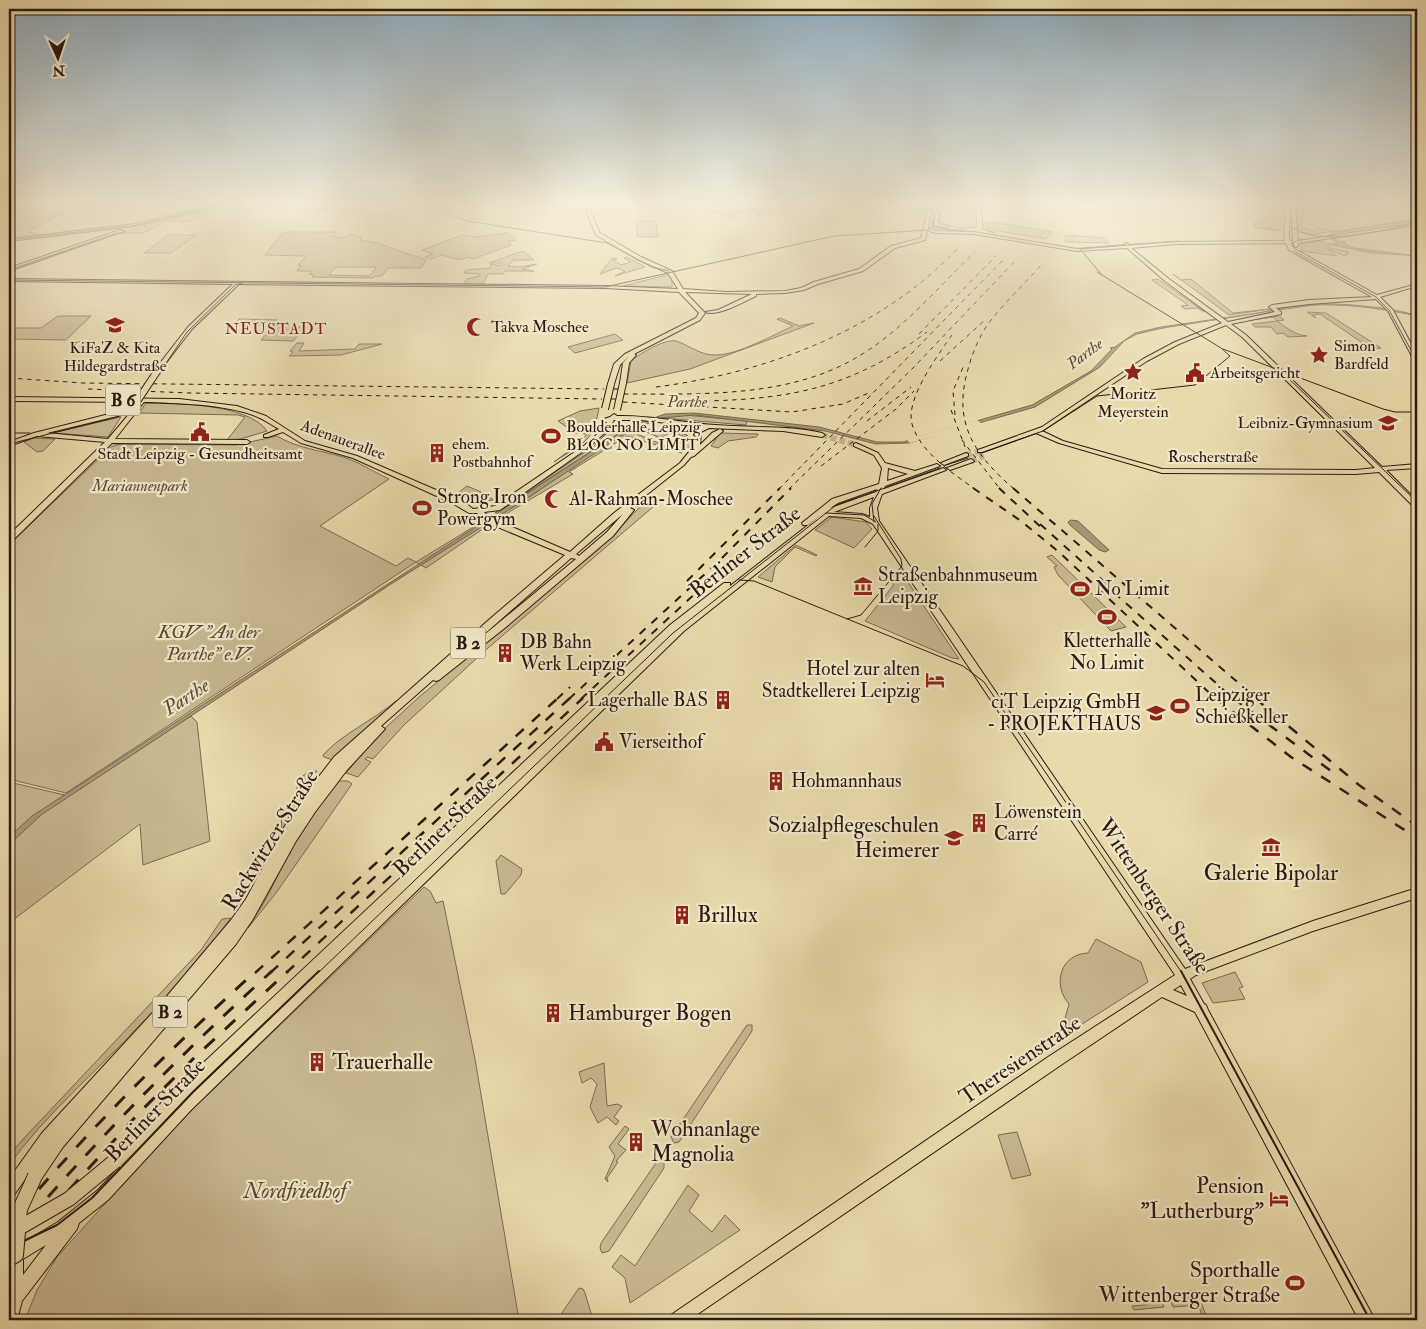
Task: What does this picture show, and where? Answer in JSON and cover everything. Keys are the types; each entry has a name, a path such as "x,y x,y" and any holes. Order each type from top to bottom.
{"main road":[{"path":"606,423 605,411 610,384 617,364 627,355 698,319 702,315 702,311 683,290 672,272 660,267"},
{"path":"9,280 611,287 761,292 799,290 866,267"},
{"path":"1151,267 1167,280 1227,319 1383,469 1417,505"},
{"path":"1161,267 1211,304"},
{"path":"1322,267 1377,297 1399,320 1404,331 1402,333 1417,360"},
{"path":"9,539 110,441 190,328 237,283"},
{"path":"1119,378 1096,400 1044,435 982,453 1037,431 1145,360 1227,319 1309,302 1377,297 1417,285"},
{"path":"683,290 708,312 719,311 761,292"},
{"path":"489,516 505,502 595,439 615,414 623,383 625,366 629,359 703,320 708,312"},
{"name":"Adenauerallee","path":"9,399 203,403 248,411 264,417 303,442 347,454 467,509 489,516 576,557"},
{"path":"9,444 36,434 132,410"},
{"path":"605,411 634,424 655,421 691,424 720,431 804,431"},
{"path":"606,423 625,420 644,422 688,433 696,440"},
{"path":"668,428 775,428 822,435"},
{"path":"704,428 708,433 709,440"},
{"name":"Rackwitzer Straße","path":"688,458 696,447 696,440 704,428"},
{"path":"266,435 282,429"},
{"name":"Rackwitzer Straße","path":"13,1231 23,1201 35,1176 58,1142 243,926 300,825 349,759 436,678 709,440 714,433 720,431"},
{"name":"Roscherstraße","path":"1037,431 1061,442 1167,472 1374,471 1417,466"},
{"path":"36,434 110,441 247,442"},
{"path":"827,514 864,516 875,520 880,489 886,472 884,465 874,453 856,445"},
{"name":"Berliner Straße","path":"12,1257 79,1216 103,1195 120,1165 173,1101 673,627 831,503 880,489 969,458"},
{"path":"884,465 897,470 916,473"},
{"name":"Berliner Straße","path":"13,1231 48,1213 120,1165 186,1105 672,637 827,514 916,473 944,467"},
{"path":"1383,469 1417,497"},
{"name":"Wittenberger Straße","path":"875,520 1183,977 1202,1009 1367,1320"},
{"name":"Rackwitzer Straße","path":"11,1185 47,1138 161,1012 235,924 250,902 298,812 337,760 460,649 576,557"},
{"name":"Theresienstraße","path":"676,1320 1053,1062 1192,971 1312,926 1417,893"},
{"path":"1161,991 1202,1009"},
{"path":"15,1297 79,1216"},
{"name":"B 2","path":"9,1320 15,1297 12,1257 13,1231"}],"green space":[{"path":"300,267 336,267 329,275 369,276 376,267 422,267 388,268 382,276 375,276 373,278 312,277 314,275 309,274 311,271 297,271"},
{"path":"528,267 522,269 534,271 505,271 503,274 488,274 483,284 464,284 467,279 479,276 480,274 464,273 466,270"},
{"path":"605,267 645,267 615,276 625,271 617,268 600,274"},
{"path":"670,274 672,287 623,286"},
{"path":"1158,279 1205,312 1197,308 1185,309 1181,306 1188,305 1152,280"},
{"path":"1191,279 1233,313 1270,309 1229,315 1181,280"},
{"path":"1307,312 1326,313 1381,348 1362,350 1350,342 1356,345 1364,344 1320,314 1313,315 1316,318"},
{"path":"58,316 91,316 66,340 9,339 9,328 41,328"},
{"path":"1280,316 1284,320 1277,321 1274,317 1251,320"},
{"path":"780,318 799,326 814,323 690,369 627,383 631,361 659,344 676,341 711,355 735,352 793,326 777,319"},
{"path":"239,319 278,320 273,325 233,325"},
{"path":"1277,321 1295,333 1307,336 1288,337 1283,333 1277,334 1271,327 1255,327 1252,324"},
{"path":"273,327 305,327 293,341 261,340"},
{"path":"615,334 623,340 575,353 568,347"},
{"path":"297,343 304,343 299,351 355,349 359,344 382,344 341,355 289,356 293,352 290,351"},
{"path":"146,403 193,405 229,410 258,422 267,431 241,439 227,440 245,417 238,415 139,413"},
{"path":"599,408 590,436 579,446 554,462 578,444 587,434 575,433 558,421 580,411"},
{"path":"685,415 747,421 746,425 662,418"},
{"path":"121,417 108,437 52,433"},
{"path":"614,426 629,427 495,513 594,446"},
{"path":"637,428 673,432 689,438 692,445 687,449 670,433 660,438 642,430 637,434 682,453 627,436 569,472 573,474 499,518 499,515 534,494 584,459"},
{"path":"720,433 758,435 756,437 728,441 718,448 711,446"},
{"path":"277,436 301,447 349,459 389,479 320,526 396,566 408,558 416,562 66,793 9,779 9,545 111,447 119,444 236,445"},
{"path":"33,438 55,439 43,451 37,452 24,442"},
{"path":"467,486 495,500 474,502 458,493"},
{"path":"653,495 660,501 488,648 404,725 373,759 367,757 365,759 371,762 358,777 346,773 382,731 419,697 594,553"},
{"path":"832,517 866,522 872,529 854,548 815,530"},
{"path":"483,521 490,524 426,568 416,562"},
{"path":"796,545 817,555 795,547 775,567 772,582 758,577"},
{"name":"No Limit","path":"1052,555 1126,627 1111,631 1058,575 1054,567 1057,566 1047,557"},
{"path":"902,573 959,659 952,658 865,621 893,586 893,582"},
{"path":"396,701 399,701 333,760 324,757 323,755 331,747"},
{"path":"191,716 197,722 210,841 143,865 140,824 9,923 9,782 69,796"},
{"path":"317,771 303,791 306,792 282,835 281,813 296,796 298,780 308,772"},
{"path":"338,781 348,781 352,784 276,893 248,928 266,899 297,837"},
{"path":"501,855 522,869 521,875 505,894 501,894 496,861"},
{"name":"Nordfriedhof","path":"424,887 430,891 436,903 443,901 475,1059 518,1314 524,1320 25,1320 37,1290 57,1257 174,1127"},
{"path":"231,918 163,1000 39,1128 9,1165 9,1155 26,1136 201,950 222,919"},
{"path":"1096,939 1141,962 1148,982 1076,1028 1064,1022 1069,1004 1061,988 1060,980 1065,965 1078,955 1088,953"},
{"path":"1235,972 1243,987 1239,988 1245,999 1213,1003 1202,983"},
{"path":"747,1025 752,1025 752,1031 679,1142 674,1143 671,1137"},
{"path":"604,1063 607,1106 617,1104 622,1106 614,1117 619,1121 616,1125 607,1117 598,1123 590,1107 597,1084 591,1078 582,1083 579,1072"},
{"path":"625,1126 629,1129 618,1144 626,1150 616,1161 618,1162 607,1178 608,1182 605,1179 615,1156 609,1147"},
{"path":"1017,1132 1031,1175 1012,1179 998,1135"},
{"path":"658,1160 664,1162 664,1168 609,1251 602,1253 601,1243"},
{"path":"688,1185 699,1195 689,1211 712,1232 725,1215 740,1230 630,1303 625,1278 612,1267 621,1255 635,1266"},
{"path":"579,1288 583,1289 585,1293 593,1320 557,1320"},
{"path":"1196,1290 1208,1320 1204,1320 1198,1305 1173,1307 1170,1299 1161,1299 1164,1307 1134,1310 1132,1306 1146,1305 1143,1296"}],"shaded area":[{"path":"1330,304 1355,305 1397,311 1417,316 1378,309 1338,305 1311,305"},
{"path":"1311,305 1261,313 1278,309"},
{"path":"1261,313 1163,328 1137,334 1124,341 1100,367 1035,407 909,443 876,444 825,431 695,415 660,418 621,436 529,497 391,584 41,815 9,845 9,837 32,816 629,427 665,414 694,413 819,427 877,442 903,442 1032,405 1091,371 1112,349 1110,348 1115,347 1135,333 1161,327"},
{"path":"1071,520 1078,521 1109,550 1105,552 1099,550 1070,525 1068,522"}],"pier":[{"path":"977,420 982,424 910,443 907,440"}],"tunnel":[{"path":"822,435 856,445"},
{"path":"966,455 980,451"},
{"path":"971,461 984,456"}],"tram line":[{"path":"9,270 18,267"},
{"path":"652,267 669,271"},
{"path":"9,280 605,287 695,267"},
{"path":"1095,267 1102,275"},
{"path":"1323,267 1376,297 1389,310 1417,361"},
{"path":"982,453 1043,431 1097,396 1195,385 1230,356 1221,348 1097,272"},
{"path":"9,444 117,417 136,408 187,332 235,285 242,283"},
{"path":"1223,349 1383,409 1395,412 1417,412"},
{"path":"1285,375 1417,502"},
{"path":"9,433 30,433"},
{"path":"946,465 968,458"},
{"path":"880,490 940,468"},
{"path":"826,513 835,506 880,490"},
{"path":"874,521 872,504 880,490"},
{"path":"740,580 826,513"},
{"path":"826,513 864,515 874,521"},
{"path":"847,619 861,615 902,566 901,559 874,516"},
{"path":"865,547 878,531 878,524"},
{"path":"318,973 673,633 740,580"},
{"path":"740,580 754,581 847,619"},
{"path":"847,619 963,666 984,682 1182,973"},
{"path":"9,1248 57,1225 92,1198 193,1092 319,971"},
{"path":"1181,971 1370,1320"}],"railway":[{"path":"656,387 738,371 779,359 819,344 857,325 893,303 938,267"},
{"path":"624,394 745,391 804,380 832,370 859,356 890,334 960,267"},
{"path":"919,334 985,267"},
{"path":"779,489 996,267"},
{"path":"789,489 913,368 1009,267"},
{"path":"1014,489 989,464 971,438 963,408 963,392 972,355 986,327 999,310 1039,267"},
{"path":"940,361 986,319"},
{"path":"705,401 767,397 796,393 822,386 874,365 927,332"},
{"path":"952,335 931,365 918,390 913,402 912,424 916,434 929,453 947,469 975,489"},
{"path":"955,415 953,391 964,365"},
{"path":"9,378 83,383 604,389"},
{"path":"867,421 911,387"},
{"path":"88,389 190,393 602,399"},
{"path":"614,389 619,389"},
{"path":"821,466 896,409 914,391"},
{"path":"623,402 792,412 843,404 871,392"},
{"path":"611,399 617,399"},
{"path":"951,410 963,441"},
{"path":"963,441 1000,489"},
{"path":"963,441 965,447"},
{"path":"569,699 719,561 791,488"},
{"path":"973,488 1021,521 1059,552 1216,699"},
{"path":"1013,488 1257,699"},
{"path":"687,581 779,489"},
{"path":"1000,489 1044,530"},
{"path":"1040,524 1109,586"},
{"path":"1102,582 1234,699"},
{"path":"581,699 699,590"},
{"path":"557,699 570,687"},
{"path":"255,973 558,698"},
{"path":"270,973 570,698"},
{"path":"286,973 583,698"},
{"path":"1215,698 1291,757 1417,838"},
{"path":"1233,698 1335,774"},
{"path":"1255,698 1359,785 1417,826"},
{"path":"39,1189 144,1077 256,971"},
{"path":"48,1197 157,1081 272,971"},
{"path":"69,1190 137,1115 194,1058 288,971"}],"place":[{"name":"KiFaZ & Kita Hildegardstraße","path":"115,325"},
{"name":"Takva Moschee","path":"476,327"},
{"name":"Simon Bardfeld","path":"1319,355"},
{"name":"Moritz Meyerstein","path":"1133,372"},
{"name":"Arbeitsgericht","path":"1195,373"},
{"name":"Leibniz-Gymnasium","path":"1388,423"},
{"name":"Stadt Leipzig - Gesundheitsamt","path":"200,432"},
{"name":"Boulderhalle Leipzig BLOC NO LIMIT","path":"551,436"},
{"name":"ehem. Postbahnhof","path":"437,453"},
{"name":"Al-Rahman-Moschee","path":"554,499"},
{"name":"Strong Iron Powergym","path":"422,508"},
{"name":"Straßenbahnmuseum Leipzig","path":"863,586"},
{"name":"No Limit","path":"1080,589"},
{"name":"Kletterhalle No Limit","path":"1107,617"},
{"name":"DB Bahn Werk Leipzig","path":"505,653"},
{"name":"Hotel zur alten Stadtkellerei Leipzig","path":"935,680"},
{"name":"Lagerhalle BAS","path":"723,700"},
{"name":"Leipziger Schießkeller","path":"1180,706"},
{"name":"ciT Leipzig GmbH - PROJEKTHAUS","path":"1156,713"},
{"name":"Vierseithof","path":"604,742"},
{"name":"Hohmannhaus","path":"776,781"},
{"name":"Löwenstein Carré","path":"979,823"},
{"name":"Sozialpflegeschulen Heimerer","path":"954,838"},
{"name":"Galerie Bipolar","path":"1271,847"},
{"name":"Brillux","path":"682,915"},
{"name":"Hamburger Bogen","path":"553,1013"},
{"name":"Trauerhalle","path":"317,1062"},
{"name":"Wohnanlage Magnolia","path":"636,1142"},
{"name":"Pension \"Lutherburg\"","path":"1279,1199"},
{"name":"Sporthalle Wittenberger Straße","path":"1295,1283"}],"district":[{"name":"NEUSTADT","path":"276,329"}],"water label":[{"name":"Parthe","path":"1085,354"},
{"name":"Parthe","path":"687,402"},
{"name":"Parthe","path":"186,697"}],"park label":[{"name":"Mariannenpark","path":"140,486"},
{"name":"KGV \"An der Parthe\" e.V.","path":"209,643"}]}
